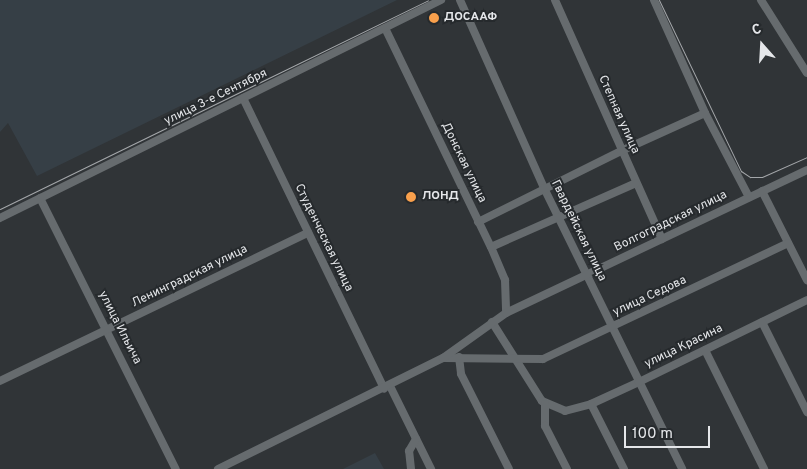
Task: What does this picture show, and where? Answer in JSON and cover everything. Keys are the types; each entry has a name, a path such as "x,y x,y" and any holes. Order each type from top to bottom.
{"street":[{"name":"улица 3-е Сентября","path":"0,218 441,0"},
{"name":"Гвардейская улица","path":"460,0 544,188 682,469"},
{"name":"Степная улица","path":"555,0 662,239"},
{"path":"654,0 705,113 749,196"},
{"path":"761,0 807,73"},
{"name":"Донская улица","path":"385,28 491,247 505,280 506,313"},
{"name":"Студенческая улица","path":"243,98 308,233 431,469"},
{"path":"478,222 621,151 705,113"},
{"name":"Волгоградская улица","path":"218,469 443,358 506,313 807,170"},
{"path":"491,247 636,183"},
{"path":"762,191 807,280"},
{"name":"улица Ильича","path":"40,198 176,469"},
{"name":"Ленинградская улица","path":"0,381 308,233"},
{"name":"улица Седова","path":"460,357 518,361 543,359 788,244"},
{"name":"улица Красина","path":"545,404 556,410 570,411 591,404 807,300"},
{"path":"492,322 545,404 545,426 567,469"},
{"path":"762,322 807,412"},
{"path":"705,350 764,469"},
{"path":"460,357 460,374 509,469"},
{"name":"Волгоградская улица","path":"443,358 460,357"},
{"path":"591,404 624,469"},
{"path":"410,469 409,451 416,439"}],"shaded area":[{"path":"0,0 397,0 37,176 8,123 0,132"},
{"path":"375,453 384,469 343,469"}],"tram line":[{"path":"0,209 428,0"},
{"path":"659,0 741,171 750,177 762,177 807,157"}],"place":[{"name":"ДОСААФ","path":"434,18"},
{"name":"ЛОНД","path":"411,197"}]}
